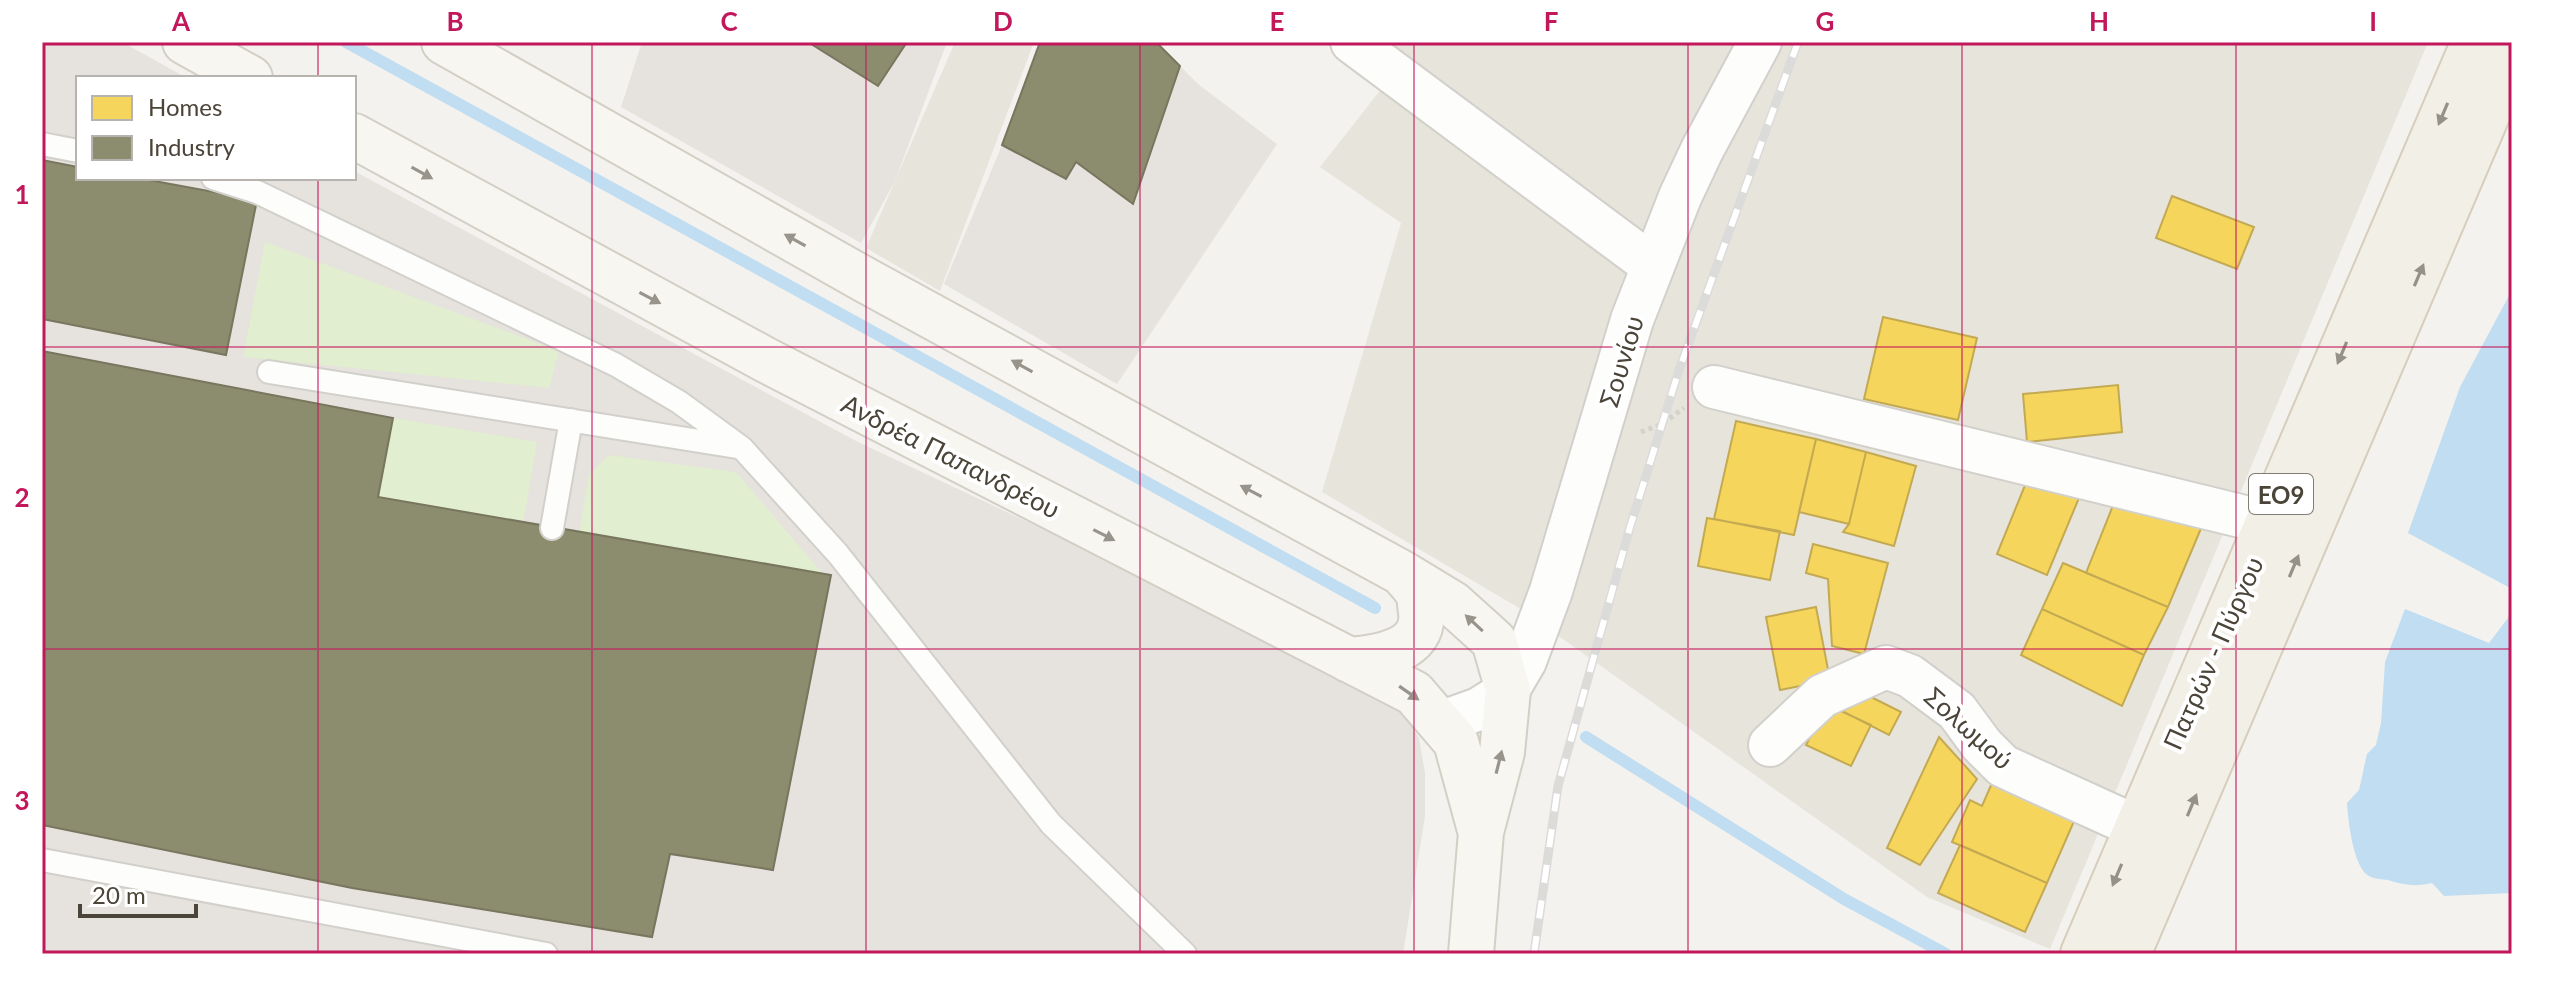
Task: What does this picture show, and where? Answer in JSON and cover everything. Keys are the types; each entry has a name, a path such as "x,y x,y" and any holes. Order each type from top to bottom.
{"main road":[{"path":"185,42 246,76"},
{"path":"444,42 880,288 1402,573 1453,604 1494,641 1508,690"},
{"name":"Πατρών - Πύργου","path":"2085,950 2269,523 2462,45"},
{"name":"Πατρών - Πύργου","path":"2128,954 2512,57"},
{"name":"Ανδρέα Παπανδρέου","path":"356,137 764,359 1414,693 1456,742 1481,832"},
{"path":"1349,660 1380,657 1407,646 1417,634 1422,620 1419,594 1402,573"},
{"name":"Σουνίου","path":"1471,954 1481,832 1502,752 1508,690"}],"street":[{"name":"Σουνίου","path":"1508,690 1538,631 1600,430 1621,350 1653,266 1702,150 1760,42"},
{"path":"1375,49 1653,266"},
{"path":"1714,387 2269,523"},
{"name":"Σολωμού","path":"1770,745 1822,696 1886,667 1910,676 1957,711 1982,745 2003,766 2137,827"},
{"path":"1440,723 1489,704 1508,690"}],"lane":[{"path":"42,144 76,151"},
{"path":"219,180 257,192 579,345 679,402 742,448 838,554 1051,824 1185,954"},
{"path":"269,372 742,448"},
{"path":"552,528 571,420"},
{"path":"42,860 546,954"}],"path":[{"path":"1600,430 1632,434 1649,431 1714,387"}],"shaded area":[{"path":"42,42 122,42 183,76 76,76 76,180 356,180 356,172 858,442 1096,554 1374,692 1403,713 1419,738 1425,773 1425,816 1403,954 42,954"},
{"path":"642,42 947,42 895,181 861,243 621,107"},
{"path":"955,42 1034,42 940,291 866,248"},
{"path":"1040,42 1156,42 1198,84 1277,144 1117,384 944,284 1002,145"},
{"path":"1381,42 2428,42 2050,949 1927,897 1519,608 1322,492 1401,223 1320,167 1404,60"}],"green space":[{"path":"265,242 559,351 549,388 243,357"},
{"path":"393,418 537,442 523,524 378,497"},
{"path":"609,455 736,472 822,573 579,533 589,474"}],"water":[{"path":"2512,290 2512,589 2408,533 2460,387"},
{"path":"2512,598 2512,893 2444,896 2432,883 2410,885 2371,877 2364,871 2355,853 2347,803 2359,790 2367,754 2376,745 2381,723 2385,662 2405,609 2489,643 2508,618"}],"building: Homes":[{"path":"2172,196 2254,227 2237,269 2156,238"},
{"path":"1883,317 1977,338 1958,420 1864,399"},
{"path":"2118,385 2122,432 2027,442 2023,394"},
{"path":"1736,421 1816,439 1794,535 1714,519"},
{"path":"1816,439 1866,452 1849,524 1799,512"},
{"path":"1866,452 1916,466 1894,546 1843,532 1849,524"},
{"path":"2030,473 2081,493 2047,575 1997,554"},
{"path":"2116,498 2202,526 2168,607 2086,573"},
{"path":"1707,518 1780,531 1770,580 1698,566"},
{"path":"1813,544 1888,563 1864,654 1832,646 1828,579 1806,573"},
{"path":"2063,563 2168,607 2144,655 2042,609"},
{"path":"1816,607 1830,680 1780,690 1766,617"},
{"path":"2042,609 2144,655 2122,706 2021,655"},
{"path":"1861,692 1901,712 1889,735 1834,707"},
{"path":"1826,704 1871,725 1851,766 1806,745"},
{"path":"1939,737 1977,779 1920,865 1887,848"},
{"path":"1992,783 2075,819 2047,883 1952,842 1970,800 1982,806"},
{"path":"1960,845 2047,883 2025,932 1938,893"}],"building: Industry":[{"path":"808,42 907,42 878,86"},
{"path":"1040,42 1156,42 1180,66 1133,204 1076,162 1066,179 1002,145"},
{"path":"42,160 76,167 76,180 149,180 257,200 226,355 42,319"},
{"path":"42,351 393,418 378,497 831,575 773,870 670,854 652,937 352,888 42,825"}],"waterway":[{"path":"346,42 1375,608"},
{"path":"1586,737 1844,899 1946,954"}],"railway":[{"path":"1534,954 1558,786 1630,527 1679,370 1798,42"}]}
